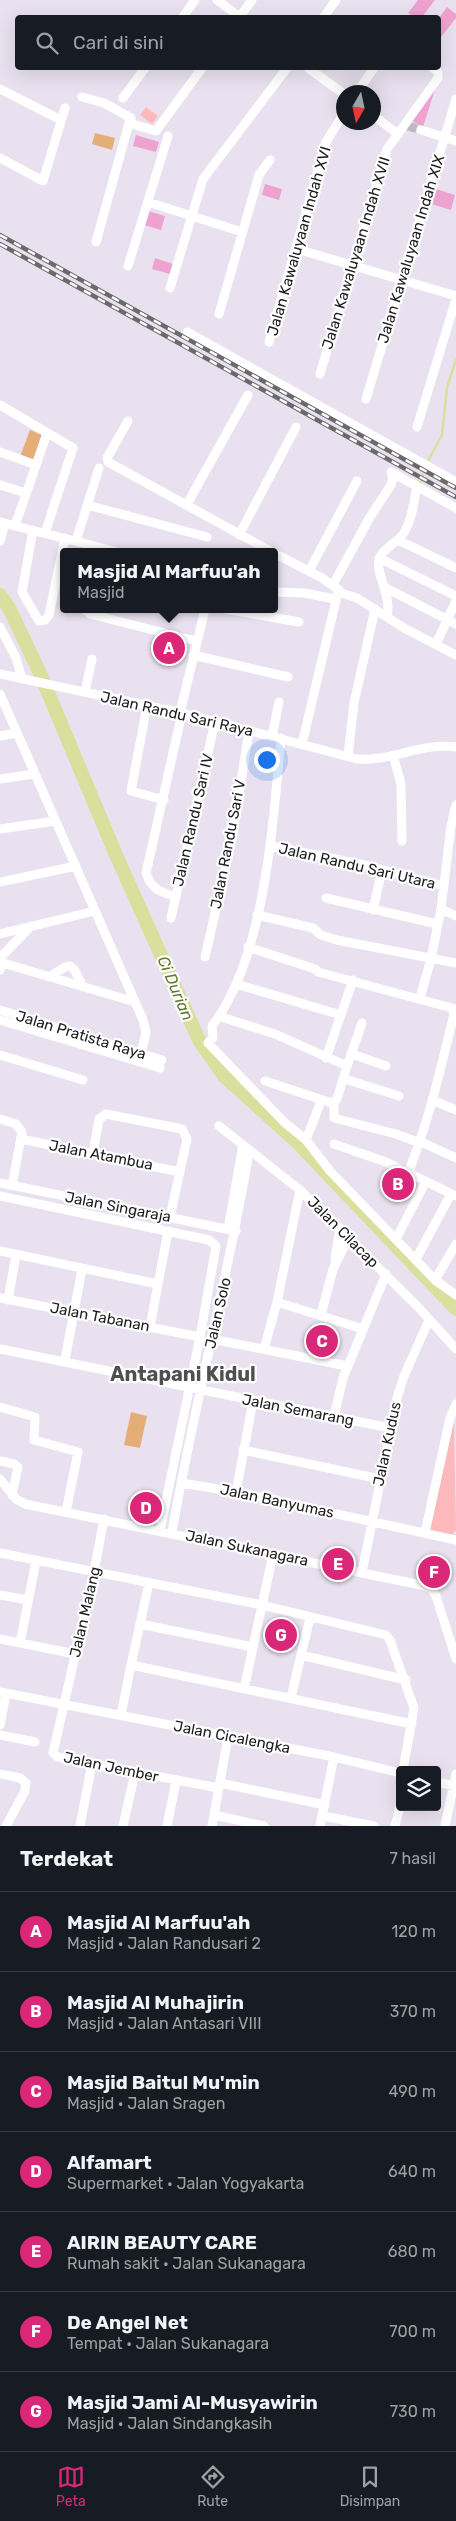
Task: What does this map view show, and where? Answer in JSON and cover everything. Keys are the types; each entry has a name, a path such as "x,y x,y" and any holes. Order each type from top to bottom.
{"street":[{"path":"184,15 195,0"},
{"path":"217,0 237,15"},
{"path":"241,15 252,0"},
{"path":"326,15 336,0"},
{"path":"123,98 144,70"},
{"path":"129,123 156,131 201,70"},
{"path":"170,288 203,179 285,70"},
{"path":"311,70 336,88"},
{"path":"361,85 372,70"},
{"name":"Jalan Kawaluyaan Indah XVII","path":"320,374 387,149 406,126 438,78 439,74 436,70"},
{"path":"0,89 61,120"},
{"path":"82,97 104,103 130,118 96,242"},
{"name":"Jalan Kawaluyaan Indah XIX","path":"366,399 456,99"},
{"path":"0,158 43,181 65,108"},
{"path":"381,121 398,134"},
{"name":"Jalan Kawaluyaan Indah XVI","path":"269,342 326,142 336,126"},
{"path":"421,130 456,141"},
{"path":"128,266 168,136"},
{"path":"219,314 259,175 270,160"},
{"path":"148,202 242,232"},
{"path":"297,249 456,297 417,427"},
{"path":"186,332 456,482"},
{"path":"187,504 248,395"},
{"path":"0,405 72,446 73,450 45,533"},
{"path":"128,421 106,460 265,548"},
{"path":"239,534 296,427"},
{"path":"15,526 47,433"},
{"path":"0,452 36,465"},
{"path":"76,541 99,468"},
{"path":"335,581 370,517 391,485 393,479 391,472 456,508"},
{"path":"309,571 357,481"},
{"path":"0,485 26,493"},
{"path":"387,617 390,604 379,569 379,558 398,540 406,528 418,486"},
{"path":"87,505 207,537"},
{"path":"0,541 2,523 103,548"},
{"path":"33,530 22,592 39,621 46,620 49,615 60,559"},
{"path":"62,548 64,538"},
{"path":"398,540 456,568"},
{"path":"278,555 309,571 337,595"},
{"path":"379,558 456,596"},
{"path":"386,588 456,624"},
{"path":"278,592 357,598 456,655"},
{"path":"302,744 337,595"},
{"path":"436,644 456,601"},
{"path":"348,756 354,703 375,610"},
{"path":"89,613 196,641"},
{"path":"176,897 158,891 149,884 146,873 164,800 193,655 204,613"},
{"path":"248,613 299,622"},
{"path":"0,627 16,658 22,679"},
{"path":"193,655 288,677"},
{"path":"85,692 92,658"},
{"name":"Jalan Randu Sari Raya","path":"0,674 181,713 368,760 427,746 456,747"},
{"path":"0,694 146,1027 140,1058"},
{"path":"279,702 271,846 257,915 236,984 221,1017 212,1026 213,1038 208,1042 284,1122 306,1140 330,1171 435,1280 456,1295"},
{"path":"147,706 131,791 164,800"},
{"name":"Jalan Randu Sari IV","path":"172,918 216,722"},
{"name":"Jalan Randu Sari V","path":"205,957 232,839 249,731"},
{"path":"0,736 16,733"},
{"path":"394,755 401,784 402,841"},
{"path":"0,780 34,774"},
{"path":"420,998 431,959 452,853 456,806"},
{"path":"0,829 55,821"},
{"name":"Jalan Randu Sari Utara","path":"271,846 382,870 444,886"},
{"path":"0,882 76,866"},
{"path":"373,910 382,870"},
{"path":"326,898 437,924"},
{"path":"440,909 456,916"},
{"path":"0,934 95,911"},
{"path":"257,915 312,928 326,937 337,940 456,963"},
{"path":"0,970 0,957 31,926"},
{"path":"248,948 315,969 318,972 452,1008 455,1014 420,1143 408,1173"},
{"path":"0,962 135,1002"},
{"path":"48,976 64,967 70,966 74,969 83,987"},
{"path":"326,1058 353,980"},
{"path":"236,984 341,1015"},
{"name":"Jalan Pratista Raya","path":"0,1010 140,1058"},
{"path":"221,1017 275,1034 347,1066"},
{"name":"Jalan Pratista Raya","path":"0,1020 161,1064"},
{"path":"362,1024 344,1079 334,1102 334,1118 396,1134 456,1158"},
{"path":"352,1054 386,1066"},
{"path":"0,1055 84,1080"},
{"path":"344,1079 398,1096"},
{"path":"265,1081 321,1101 334,1102"},
{"path":"432,1100 456,1110"},
{"path":"306,1140 321,1101"},
{"path":"93,1153 99,1119 106,1114 179,1128 185,1132 187,1139 170,1217"},
{"path":"0,1119 21,1127 21,1139 12,1186"},
{"name":"Jalan Cilacap","path":"219,1126 300,1190 386,1274 456,1349"},
{"name":"Jalan Atambua","path":"21,1139 180,1172"},
{"path":"334,1144 408,1173 454,1195 416,1259"},
{"name":"Jalan Solo","path":"172,1532 182,1483 194,1389 212,1339 246,1148"},
{"path":"396,1238 426,1182"},
{"name":"Jalan Singaraja","path":"0,1183 232,1230"},
{"path":"264,1349 277,1302 300,1190"},
{"path":"0,1196 208,1240 216,1246 200,1336 194,1389 160,1530"},
{"path":"321,1315 333,1269 340,1228"},
{"path":"150,1327 168,1231"},
{"path":"333,1269 348,1237"},
{"path":"435,1280 441,1273 456,1244"},
{"path":"0,1251 82,1270 158,1284"},
{"path":"4,1299 16,1255"},
{"path":"65,1360 82,1270"},
{"path":"334,1417 347,1366 386,1274"},
{"name":"Jalan Tabanan","path":"4,1299 200,1336"},
{"path":"277,1302 363,1329"},
{"name":"Jalan Kudus","path":"362,1572 390,1428 404,1376 429,1320"},
{"path":"212,1339 347,1366"},
{"name":"Jalan Semarang","path":"0,1348 390,1428"},
{"path":"236,1492 253,1401"},
{"path":"425,1532 456,1404"},
{"path":"0,1407 35,1416 34,1440 78,1452 66,1512"},
{"path":"243,1450 380,1479"},
{"path":"0,1461 14,1464 18,1467 12,1495"},
{"name":"Jalan Sukanagara","path":"0,1479 12,1495 25,1504 172,1532 421,1585 431,1589 452,1627 456,1659"},
{"name":"Jalan Banyumas","path":"182,1483 236,1492 455,1538"},
{"name":"Jalan Malang","path":"64,1704 104,1519"},
{"path":"0,1553 262,1605 388,1636 406,1680 414,1708 404,1766"},
{"path":"244,1689 273,1554"},
{"path":"20,1643 36,1561"},
{"path":"121,1715 149,1583"},
{"path":"0,1595 28,1600"},
{"path":"291,1698 310,1618"},
{"path":"140,1624 253,1647"},
{"path":"0,1639 75,1654"},
{"path":"301,1656 406,1680"},
{"path":"132,1665 412,1724"},
{"path":"0,1725 2,1695"},
{"name":"Jalan Cicalengka","path":"2,1695 121,1715 334,1757 396,1772"},
{"name":"Jalan Jember","path":"64,1704 53,1753 58,1756 135,1773 325,1805"},
{"path":"0,1736 35,1742"},
{"path":"212,1826 228,1737"},
{"path":"320,1826 334,1757"},
{"path":"80,1826 92,1764"},
{"path":"123,1826 135,1773"},
{"path":"0,1774 20,1778 26,1783 26,1791 6,1826"},
{"path":"445,1826 455,1786 456,1774"},
{"path":"167,1826 176,1780"},
{"path":"441,1783 455,1786"},
{"path":"395,1826 399,1811"},
{"path":"214,1815 258,1825"},
{"path":"323,1816 374,1826"}],"shaded area":[{"path":"418,0 435,0 424,15 411,15 408,13"},
{"path":"447,7 456,14 456,18 441,37 441,15"},
{"path":"437,83 423,127 412,121"},
{"path":"146,107 158,116 152,124 140,115"},
{"path":"95,133 115,138 112,150 92,144"},
{"path":"136,135 159,142 156,152 133,146"},
{"path":"265,184 282,189 279,200 262,195"},
{"path":"433,188 455,195 451,210 428,203"},
{"path":"148,211 165,216 161,230 144,225"},
{"path":"155,258 173,264 170,274 152,269"},
{"path":"30,430 42,435 33,461 20,457"},
{"path":"131,1412 147,1416 140,1448 124,1445"},
{"path":"454,1421 456,1530 452,1535 429,1531"}],"waterway":[{"path":"427,463 442,435 447,387 456,360"},
{"path":"420,484 425,468"},
{"name":"Ci Durian","path":"0,595 9,608 39,671 116,855 199,1040 224,1076 297,1142 456,1309"}],"tunnel":[{"path":"408,126 421,130"}],"railway":[{"path":"0,235 456,488"},
{"path":"0,244 456,497"}],"place":[{"name":"Masjid Al Marfuu'ah","path":"169,648"},
{"name":"Masjid Al Muhajirin","path":"398,1184"},
{"name":"Masjid Baitul Mu'min","path":"322,1341"},
{"name":"Alfamart","path":"146,1508"},
{"name":"AIRIN BEAUTY CARE","path":"338,1564"},
{"name":"De Angel Net","path":"434,1572"},
{"name":"Masjid Jami Al-Musyawirin","path":"281,1635"}],"district":[{"name":"Antapani Kidul","path":"183,1374"}]}
